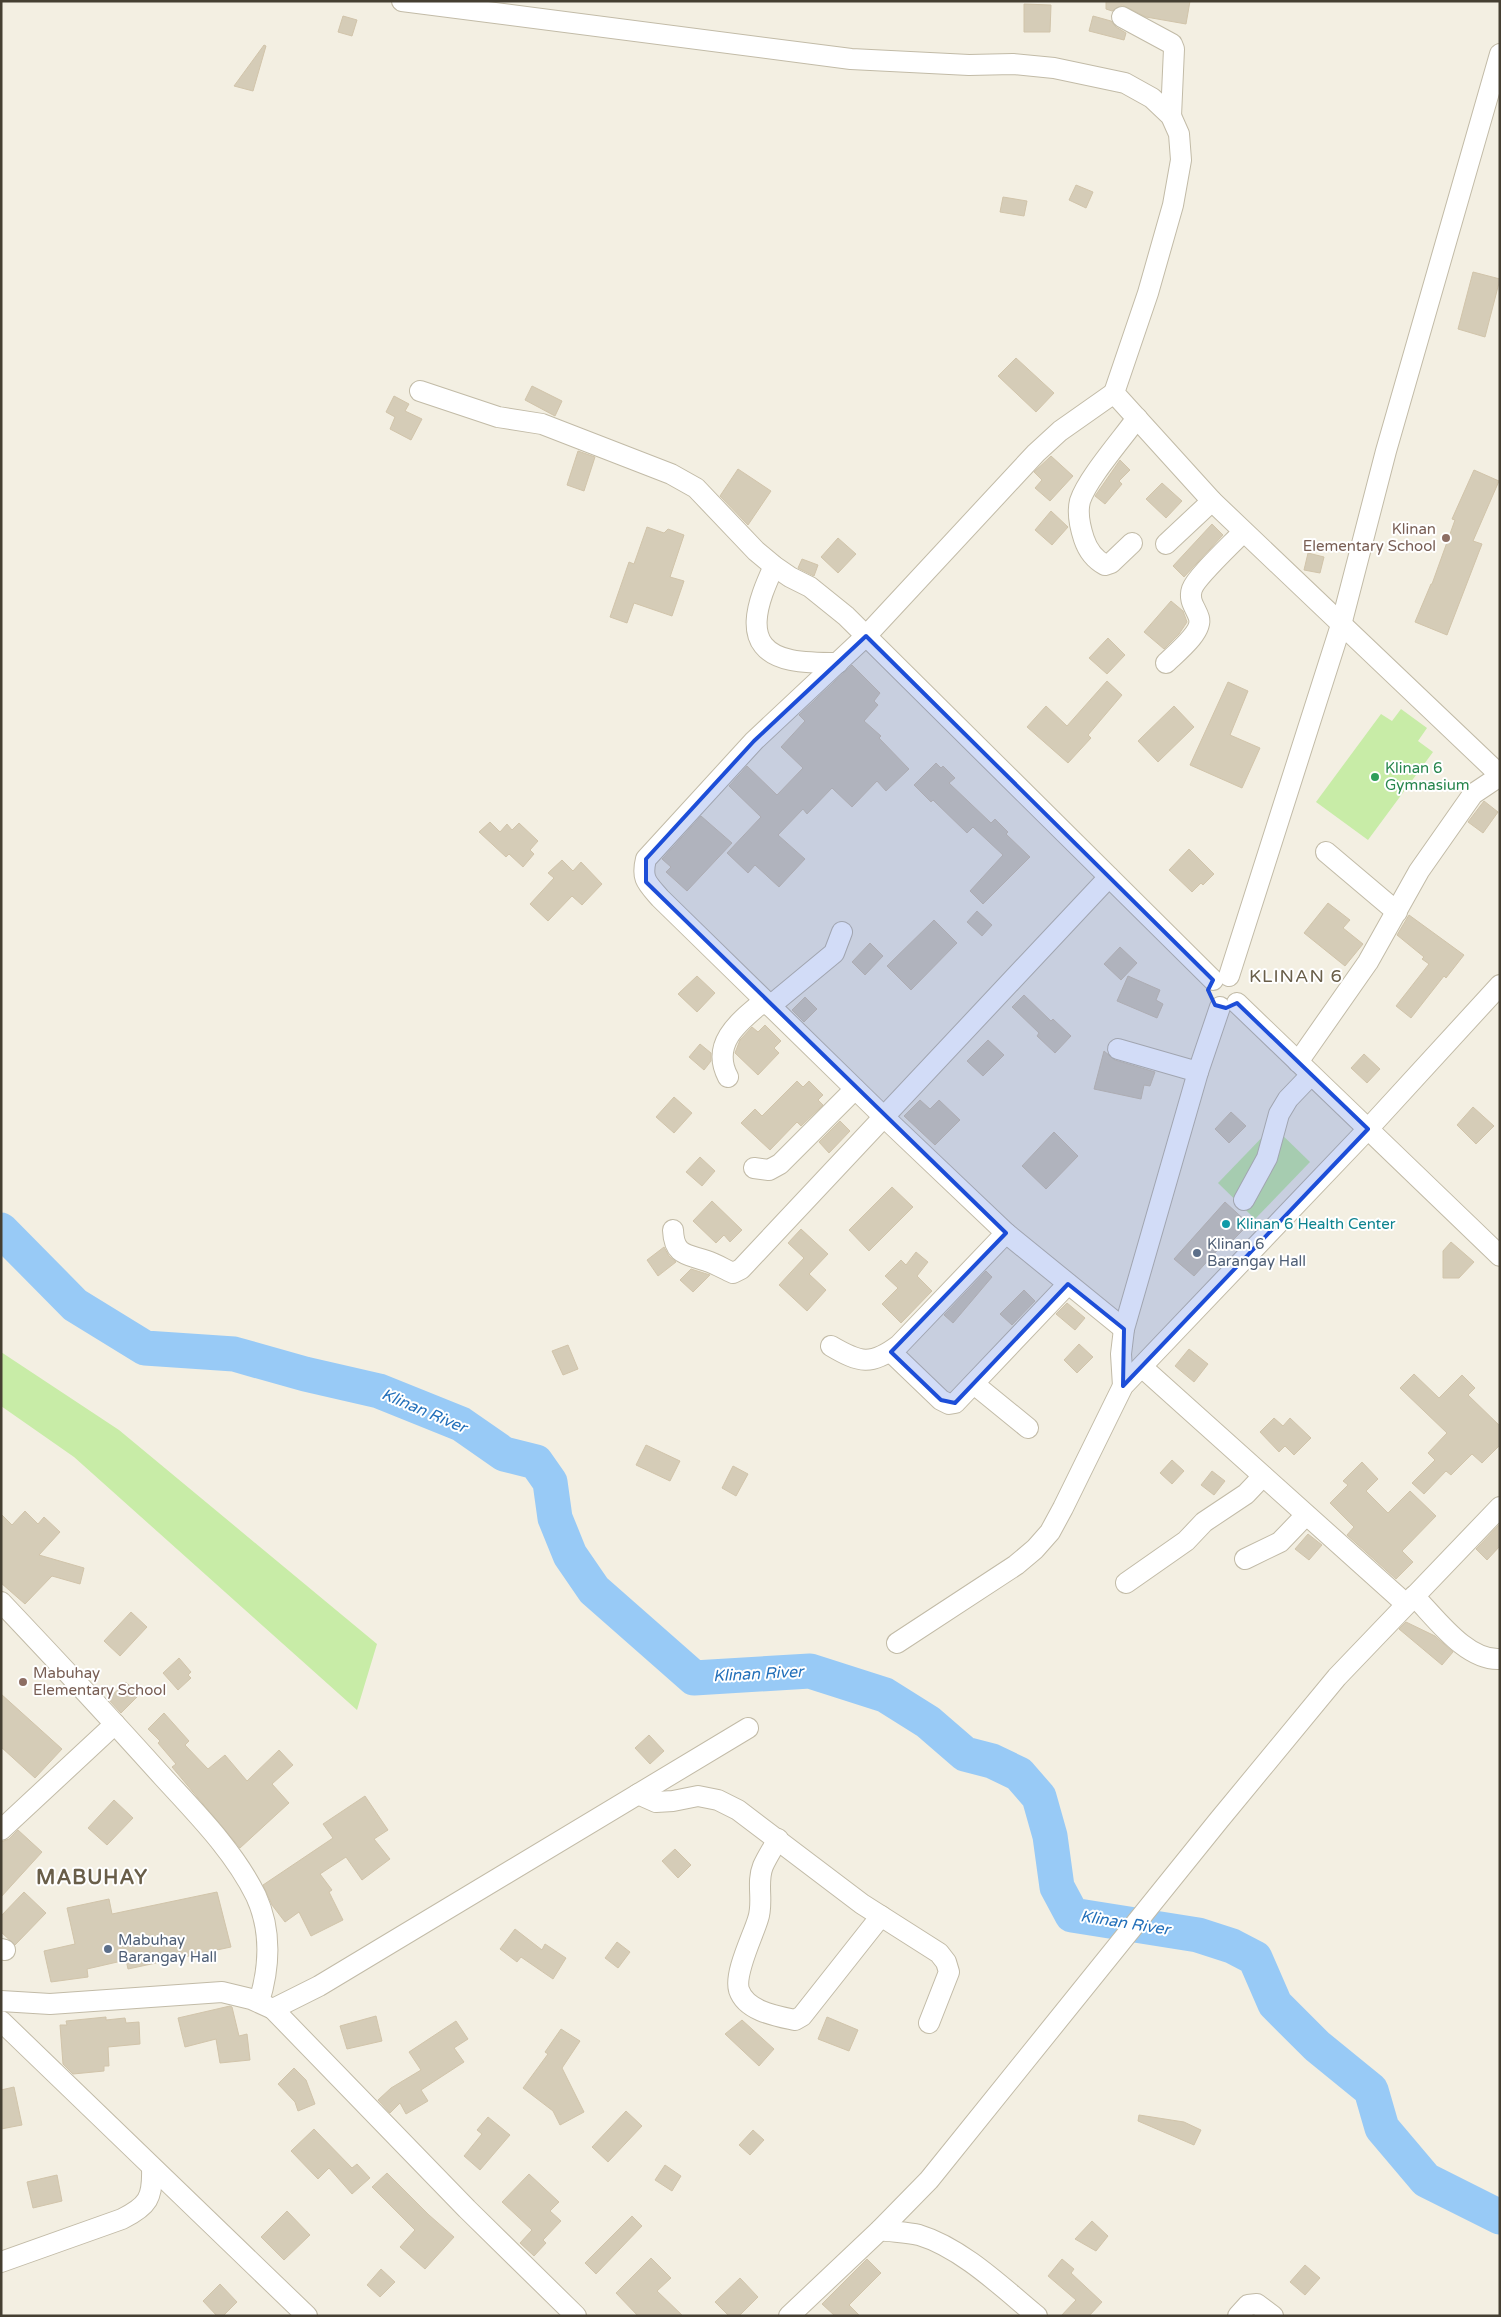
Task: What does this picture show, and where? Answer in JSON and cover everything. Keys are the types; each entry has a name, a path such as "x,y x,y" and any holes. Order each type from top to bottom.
{"street":[{"path":"402,1 841,58 1054,68 1125,83 1152,98 1171,116 1179,134 1181,160 1173,205 1148,293 1114,393 1060,431 1036,453 866,636 754,742 704,793 646,858 644,867 646,882 660,898 884,1117 1006,1232 1124,1329"},
{"path":"1122,17 1172,44 1174,49 1171,116"},
{"path":"1500,54 1386,451 1341,625 1221,978 1208,990 1211,1001 1228,1005 1304,1068 1500,1256"},
{"path":"420,391 498,417 542,424 671,474 696,488 756,551 774,566 827,599 1109,877 1221,978 1235,978 1241,987 1241,993 1228,1005 1198,1072 1124,1329 1121,1354 1123,1386"},
{"path":"1114,393 1212,501 1243,532 1500,776 1473,794 1419,871 1279,1114 1266,1158 1244,1200"},
{"path":"1132,543 1111,563 1105,565 1098,561 1088,550 1078,517 1080,502 1088,484 1137,418"},
{"path":"1166,544 1212,501"},
{"path":"1166,663 1193,636 1198,627 1200,620 1190,598 1194,585 1243,532"},
{"path":"774,566 755,620 759,639 765,646 789,660 838,663"},
{"path":"1326,852 1397,912"},
{"path":"672,1230 677,1248 686,1256 707,1261 733,1273 741,1269 1109,877"},
{"path":"728,1077 722,1067 721,1056 724,1042 749,1013 767,1004 834,953 842,932"},
{"path":"897,1642 1016,1565 1035,1549 1050,1532 1063,1508 1123,1386 1143,1368 1368,1129 1500,985"},
{"path":"1118,1049 1198,1072"},
{"path":"754,1168 769,1170 780,1164 856,1090"},
{"path":"831,1346 853,1359 883,1357 899,1345 1006,1232"},
{"path":"890,1352 941,1400 948,1404 955,1402 1068,1284"},
{"path":"1143,1368 1306,1515 1469,1650 1482,1657 1500,1659"},
{"path":"974,1384 1028,1428"},
{"path":"1126,1583 1186,1541 1204,1522 1246,1494 1263,1476"},
{"path":"789,2316 880,2230 941,2165 1219,1820 1337,1677 1500,1507"},
{"path":"1246,1559 1280,1542 1306,1515"},
{"path":"1,1602 222,1842 256,1896 268,1934 266,2006"},
{"path":"1,1830 115,1724"},
{"path":"266,2006 319,1986 748,1728"},
{"path":"638,1794 656,1802 698,1796 718,1800 738,1810 881,1916 938,1953 946,1962 949,1972 929,2023"},
{"path":"778,1839 760,1876 762,1904 759,1918 743,1960 739,1988 744,1998 757,2008 795,2020 802,2016 881,1916"},
{"path":"1,2001 50,2004 222,1992 238,1994 266,2006 576,2316"},
{"path":"1,2021 307,2316"},
{"path":"1,2262 122,2219 139,2210 152,2192 152,2168"},
{"path":"880,2230 919,2235 954,2252 996,2281 1037,2316"},
{"path":"1238,2316 1248,2305 1257,2304 1274,2316"}],"highlighted area":[{"path":"866,636 1213,980 1208,990 1215,1005 1226,1008 1237,1003 1368,1129 1123,1386 1124,1329 1068,1284 955,1403 941,1400 891,1352 1006,1233 646,882 646,859 754,741"}],"green space":[{"name":"Klinan 6 Gymnasium","path":"1401,709 1427,728 1418,741 1433,752 1368,840 1316,802 1381,714 1392,721"},
{"path":"1273,1126 1310,1162 1255,1219 1218,1183"},
{"path":"1,1352 119,1430 377,1644 357,1710 74,1457 1,1406"}],"building":[{"path":"1106,1 1190,1 1186,24 1146,17 1122,5 1112,11 1106,9"},
{"path":"1024,4 1051,5 1050,32 1024,32"},
{"path":"343,16 357,20 352,36 338,32"},
{"path":"1093,16 1111,21 1116,27 1126,33 1124,40 1089,31"},
{"path":"264,45 266,46 253,91 234,86"},
{"path":"1076,185 1093,192 1086,208 1069,200"},
{"path":"1003,197 1027,201 1024,216 1000,212"},
{"path":"1473,272 1500,279 1485,337 1458,329"},
{"path":"1016,358 1054,393 1036,412 998,376"},
{"path":"532,386 562,401 555,416 525,400"},
{"path":"394,396 409,404 405,411 422,419 411,440 390,429 395,417 386,412"},
{"path":"578,451 595,457 584,491 567,485"},
{"path":"1051,456 1073,476 1050,501 1035,488 1042,480 1034,472"},
{"path":"1120,460 1130,470 1119,481 1122,484 1105,504 1095,496"},
{"path":"738,469 771,491 748,525 720,496"},
{"path":"1474,470 1499,481 1473,541 1482,544 1447,635 1415,622 1432,584 1455,520 1452,519"},
{"path":"1162,483 1182,501 1166,518 1146,499"},
{"path":"1051,511 1068,527 1052,545 1035,530"},
{"path":"1212,524 1223,535 1184,577 1173,566"},
{"path":"647,527 664,533 668,529 684,535 670,577 684,581 672,616 634,603 627,623 610,617 629,562 634,564"},
{"path":"838,538 856,554 838,573 821,557"},
{"path":"1308,553 1324,557 1320,573 1304,570"},
{"path":"802,559 818,565 814,576 798,568"},
{"path":"1171,601 1183,611 1187,622 1179,634 1164,649 1144,632"},
{"path":"1108,638 1125,655 1107,674 1089,658"},
{"path":"852,665 880,693 874,701 878,705 864,721 881,736 879,738 909,769 886,791 877,781 852,807 832,788 807,814 803,809 778,835 805,859 779,887 755,865 748,873 727,853 761,817 729,786 747,766 777,795 803,768 781,747 805,721 799,715"},
{"path":"1107,681 1122,695 1088,735 1091,738 1068,763 1027,727 1046,706 1067,726"},
{"path":"1228,682 1248,691 1230,735 1260,748 1242,788 1190,765"},
{"path":"1174,706 1194,727 1158,762 1138,741"},
{"path":"936,763 941,768 943,766 955,778 949,783 991,823 995,819 1008,832 1006,834 1030,857 983,904 970,891 1003,855 973,827 967,833 933,800 931,802 914,785"},
{"path":"1484,801 1498,812 1483,833 1468,822"},
{"path":"701,816 732,843 687,891 666,872 671,867 662,859"},
{"path":"490,822 500,832 507,824 512,830 519,823 538,841 530,850 534,854 523,867 509,854 506,857 479,832"},
{"path":"1189,849 1214,874 1203,885 1201,883 1192,892 1169,870"},
{"path":"562,860 573,871 581,862 602,884 582,905 572,896 548,921 530,904 554,878 548,873"},
{"path":"1328,903 1350,920 1343,928 1363,944 1345,966 1304,933"},
{"path":"977,911 992,925 982,936 967,922"},
{"path":"1409,915 1464,955 1446,978 1444,976 1411,1018 1396,1006 1429,964 1422,959 1424,957 1397,935"},
{"path":"934,920 957,943 911,990 887,966"},
{"path":"870,943 883,956 865,975 852,962"},
{"path":"1120,947 1137,963 1121,980 1104,964"},
{"path":"697,976 715,993 697,1012 678,994"},
{"path":"1128,976 1160,990 1156,1000 1163,1004 1157,1018 1117,1001"},
{"path":"1024,995 1051,1021 1053,1019 1071,1036 1055,1053 1037,1036 1039,1033 1012,1007"},
{"path":"805,997 817,1009 804,1022 792,1010"},
{"path":"765,1025 781,1041 774,1048 779,1053 758,1075 735,1053 740,1040 752,1027 758,1032"},
{"path":"988,1040 1004,1055 983,1076 967,1061"},
{"path":"700,1044 711,1053 711,1061 704,1070 689,1057"},
{"path":"1104,1051 1115,1060 1155,1072 1150,1086 1144,1085 1141,1099 1094,1089"},
{"path":"1364,1054 1380,1069 1367,1083 1351,1068"},
{"path":"797,1081 803,1087 809,1081 823,1095 818,1100 823,1105 801,1126 797,1122 770,1150 741,1123 755,1109 762,1116"},
{"path":"674,1097 692,1113 674,1133 656,1117"},
{"path":"920,1100 930,1109 939,1100 960,1120 935,1145 904,1116"},
{"path":"1473,1107 1494,1126 1476,1144 1457,1125"},
{"path":"1231,1112 1246,1126 1229,1143 1215,1129"},
{"path":"840,1121 850,1131 829,1153 819,1142"},
{"path":"1054,1132 1078,1156 1046,1189 1022,1166"},
{"path":"700,1157 715,1171 702,1186 686,1172"},
{"path":"892,1187 913,1207 869,1251 849,1230"},
{"path":"712,1201 742,1230 730,1242 724,1235 716,1243 693,1221"},
{"path":"1225,1202 1249,1224 1227,1246 1224,1243 1194,1276 1174,1259"},
{"path":"801,1229 828,1254 809,1274 826,1290 807,1311 779,1285 804,1258 788,1243"},
{"path":"1451,1242 1474,1262 1459,1278 1443,1278 1443,1251"},
{"path":"664,1247 669,1256 676,1262 658,1276 647,1260"},
{"path":"916,1252 928,1262 917,1276 932,1291 901,1323 882,1304 898,1288 885,1276 901,1260 906,1265"},
{"path":"691,1269 710,1275 693,1292 680,1280"},
{"path":"986,1271 992,1277 953,1323 944,1315"},
{"path":"1024,1290 1035,1301 1012,1325 1000,1314"},
{"path":"1067,1303 1085,1318 1075,1330 1056,1314"},
{"path":"1079,1344 1093,1357 1077,1373 1064,1360"},
{"path":"568,1345 578,1369 563,1375 552,1351"},
{"path":"1189,1349 1208,1364 1194,1382 1175,1366"},
{"path":"1414,1374 1439,1398 1462,1375 1475,1388 1468,1395 1500,1426 1500,1445 1482,1463 1472,1454 1451,1475 1446,1471 1424,1494 1412,1483 1435,1460 1428,1453 1447,1433 1400,1388"},
{"path":"1274,1418 1283,1426 1290,1418 1311,1438 1294,1455 1285,1446 1279,1452 1260,1432"},
{"path":"646,1445 680,1461 670,1481 636,1465"},
{"path":"1172,1460 1184,1471 1172,1484 1160,1473"},
{"path":"1362,1462 1378,1479 1366,1491 1388,1513 1410,1491 1436,1516 1402,1551 1413,1562 1396,1579 1347,1535 1354,1527 1330,1503 1348,1485 1343,1481"},
{"path":"733,1466 748,1474 736,1496 722,1488"},
{"path":"1212,1471 1225,1481 1214,1495 1201,1485"},
{"path":"25,1511 38,1524 44,1517 60,1532 39,1555 84,1568 80,1584 52,1576 25,1604 1,1583 1,1514 12,1525"},
{"path":"1500,1524 1500,1546 1487,1560 1476,1549"},
{"path":"1308,1534 1322,1545 1309,1560 1295,1549"},
{"path":"131,1612 147,1627 120,1656 104,1641"},
{"path":"1406,1622 1435,1636 1453,1652 1442,1665 1399,1629"},
{"path":"179,1658 191,1672 188,1675 191,1678 178,1690 163,1673"},
{"path":"126,1682 139,1695 121,1713 108,1699"},
{"path":"1,1694 62,1749 35,1778 1,1747"},
{"path":"164,1713 189,1741 185,1745 208,1769 225,1755 247,1781 279,1750 293,1765 272,1784 289,1803 240,1848 172,1767 176,1764 158,1743 160,1741 148,1729"},
{"path":"649,1735 664,1751 650,1764 635,1748"},
{"path":"365,1796 388,1830 374,1839 390,1859 362,1880 346,1857 320,1874 332,1890 329,1892 343,1920 311,1936 299,1912 285,1922 272,1905 263,1885 333,1838 323,1824"},
{"path":"114,1800 133,1818 107,1845 88,1828"},
{"path":"18,1830 42,1852 1,1897 1,1842 9,1839"},
{"path":"675,1849 691,1865 678,1878 662,1861"},
{"path":"24,1892 46,1913 15,1945 1,1932 1,1916"},
{"path":"217,1892 231,1947 128,1969 126,1960 87,1969 88,1977 51,1982 44,1951 75,1944 67,1908 109,1899 112,1914"},
{"path":"515,1929 542,1950 545,1944 566,1958 553,1979 521,1957 517,1962 500,1949"},
{"path":"617,1942 630,1952 618,1968 605,1958"},
{"path":"232,2007 239,2036 247,2034 250,2060 220,2063 216,2039 185,2047 178,2018"},
{"path":"376,2016 382,2041 347,2049 340,2026"},
{"path":"106,2017 106,2020 125,2018 126,2023 139,2022 140,2044 108,2047 109,2066 104,2066 104,2071 73,2074 63,2064 60,2025 67,2025 66,2021"},
{"path":"827,2017 858,2030 849,2051 818,2039"},
{"path":"742,2020 774,2049 759,2066 725,2034"},
{"path":"456,2021 468,2039 454,2048 464,2062 421,2090 428,2101 406,2114 400,2103 390,2113 378,2100 391,2088 421,2070 409,2052"},
{"path":"561,2029 580,2041 562,2068 584,2112 560,2125 553,2111 523,2088 548,2054 545,2052"},
{"path":"294,2068 306,2080 315,2104 298,2111 295,2102 278,2084"},
{"path":"14,2087 22,2125 1,2129 1,2090"},
{"path":"626,2111 642,2126 608,2162 592,2147"},
{"path":"1139,2115 1184,2122 1201,2130 1194,2145 1138,2121"},
{"path":"488,2117 510,2135 480,2170 464,2156 482,2134 477,2130"},
{"path":"314,2129 352,2168 357,2164 370,2178 352,2194 329,2168 318,2179 291,2151"},
{"path":"753,2130 764,2140 750,2155 739,2145"},
{"path":"665,2165 681,2176 672,2191 655,2180"},
{"path":"387,2173 454,2237 425,2269 400,2247 415,2230 372,2187"},
{"path":"529,2174 559,2202 550,2211 561,2221 543,2240 546,2243 534,2256 520,2243 532,2230 502,2202"},
{"path":"57,2175 62,2201 33,2208 27,2182"},
{"path":"287,2211 310,2235 284,2260 261,2237"},
{"path":"632,2216 642,2226 596,2274 585,2263"},
{"path":"1092,2221 1108,2236 1096,2251 1075,2239"},
{"path":"651,2258 671,2278 657,2291 683,2316 638,2316 616,2293"},
{"path":"867,2259 881,2273 849,2305 860,2316 835,2316 822,2304"},
{"path":"1062,2259 1074,2269 1071,2273 1102,2302 1089,2316 1061,2316 1076,2300 1048,2276"},
{"path":"1305,2265 1320,2278 1305,2295 1290,2282"},
{"path":"381,2269 395,2282 380,2297 367,2285"},
{"path":"740,2278 758,2297 739,2316 729,2316 715,2302"},
{"path":"220,2284 237,2302 223,2316 217,2316 203,2301"}],"waterway":[{"name":"Klinan River","path":"1,1230 75,1305 145,1348 234,1354 305,1374 379,1391 461,1424 504,1454 536,1462 550,1482 555,1518 570,1555 594,1590 694,1678 810,1671 885,1695 928,1722 965,1754 992,1761 1019,1774 1039,1797 1050,1836 1057,1887 1072,1915 1198,1935 1232,1946 1255,1958 1275,2004 1317,2046 1371,2090 1382,2128 1426,2180 1500,2217"}],"place":[{"name":"Klinan Elementary School","path":"1446,538"},
{"name":"Klinan 6 Gymnasium","path":"1375,777"},
{"name":"Klinan 6 Health Center","path":"1226,1224"},
{"name":"Klinan 6 Barangay Hall","path":"1197,1253"},
{"name":"Mabuhay Elementary School","path":"23,1682"},
{"name":"Mabuhay Barangay Hall","path":"108,1949"}],"district":[{"name":"KLINAN 6","path":"1296,976"},
{"name":"MABUHAY","path":"92,1878"}]}
